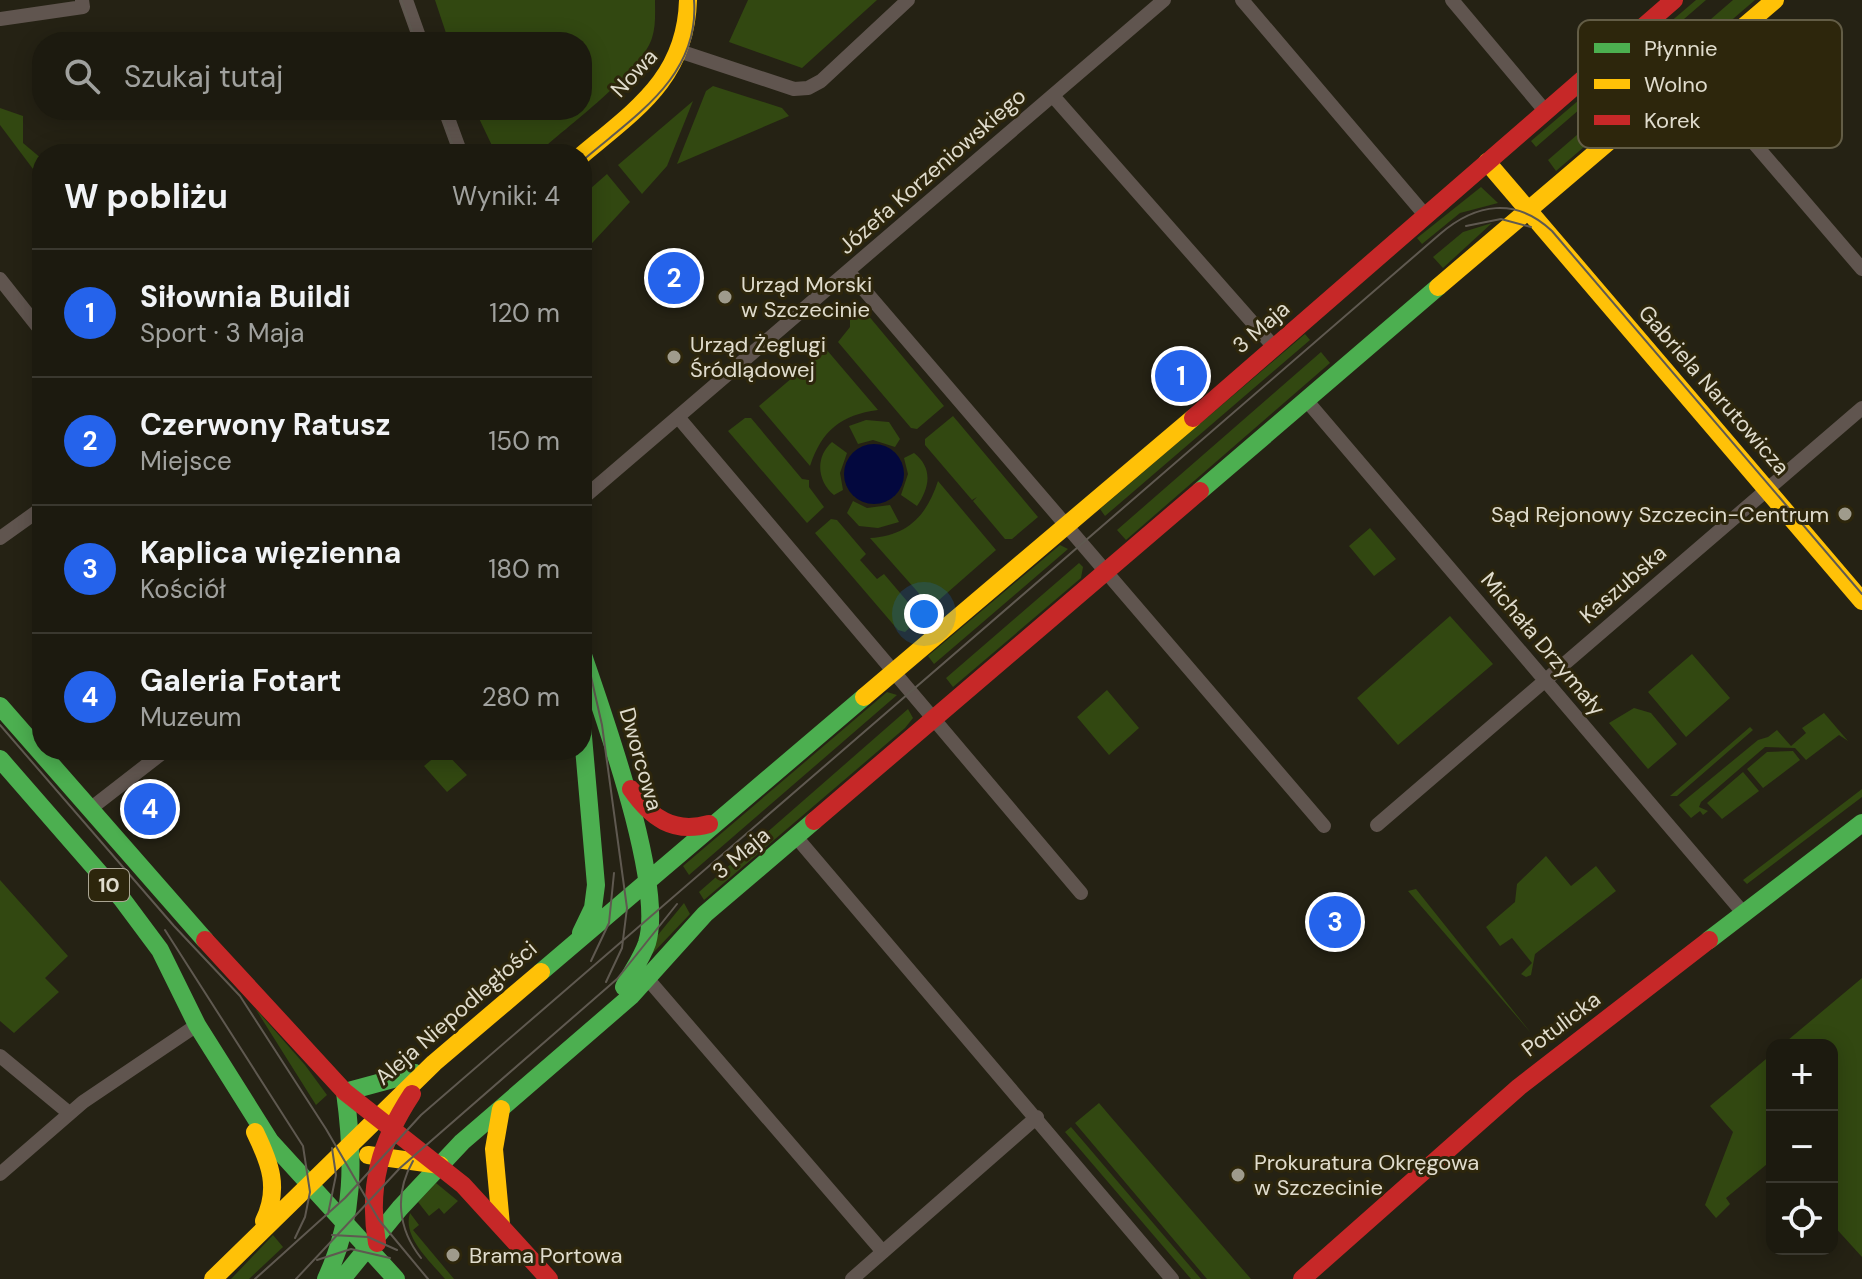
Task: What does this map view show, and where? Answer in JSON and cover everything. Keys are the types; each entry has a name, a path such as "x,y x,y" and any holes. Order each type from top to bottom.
{"street":[{"path":"406,0 417,32"},
{"name":"Nowa","path":"592,146 652,94 671,73 682,52 688,26 688,0"},
{"name":"Nowa","path":"682,52 801,89 821,81 908,0"},
{"name":"Józefa Korzeniowskiego","path":"592,490 1164,0"},
{"path":"1242,0 1425,215"},
{"path":"1452,0 1546,112"},
{"name":"3 Maja","path":"1651,20 1674,0"},
{"name":"3 Maja","path":"1752,20 1775,0"},
{"path":"0,19 83,4"},
{"name":"3 Maja","path":"570,945 1066,527 1578,84"},
{"path":"1053,96 1275,348"},
{"path":"449,120 457,144"},
{"name":"3 Maja","path":"589,1031 631,996 698,920 1603,148"},
{"path":"1758,148 1862,269"},
{"path":"1487,162 1529,211"},
{"name":"Gabriela Narutowicza","path":"1529,211 1862,601"},
{"path":"848,271 1324,826"},
{"path":"0,279 32,319"},
{"name":"Michała Drzymały","path":"1307,401 1745,915"},
{"name":"Kaszubska","path":"1377,825 1862,408"},
{"path":"678,417 1081,893"},
{"path":"0,538 32,515"},
{"name":"Dworcowa","path":"589,1031 628,982 645,949 650,924 647,881 623,775 592,682"},
{"name":"10","path":"0,706 32,743"},
{"name":"10","path":"0,759 150,937 181,987 197,1025 270,1141 347,1224 372,1242 391,1274"},
{"name":"10","path":"47,760 172,905 345,1092 374,1118"},
{"path":"90,809 153,760"},
{"path":"570,945 588,920 595,891 585,760"},
{"path":"623,775 642,804 662,823 691,829 721,818"},
{"name":"Potulicka","path":"1302,1279 1512,1093 1862,823"},
{"path":"797,838 1172,1279"},
{"name":"Aleja Niepodległości","path":"344,1153 374,1118 570,945"},
{"path":"646,977 883,1252"},
{"path":"0,1174 69,1113 197,1025"},
{"path":"342,1279 440,1165 589,1031"},
{"path":"0,1056 69,1113"},
{"path":"326,1279 347,1224 353,1196 344,1153 345,1092 397,1081 439,1059"},
{"path":"372,1242 371,1202 379,1155 389,1130 439,1059"},
{"path":"227,1074 276,1184 270,1210 241,1250"},
{"path":"501,1109 494,1149 501,1225"},
{"path":"852,1279 1037,1117"},
{"name":"Aleja Niepodległości","path":"374,1118 440,1165"},
{"path":"213,1279 344,1153 440,1165"},
{"name":"10","path":"440,1165 501,1225 549,1279"}],"green space":[{"path":"435,0 655,0 654,29 645,52 592,107 592,32 446,32"},
{"path":"748,0 877,0 802,68 729,42"},
{"path":"1696,0 1706,0 1683,20 1673,20"},
{"path":"1733,0 1755,0 1732,20 1710,20"},
{"path":"713,86 782,108 789,116 677,164 706,91"},
{"path":"693,101 667,166 642,194 618,165"},
{"path":"1578,101 1578,111 1536,147 1531,141"},
{"path":"0,108 23,116 23,143 32,151 32,168 0,125"},
{"path":"480,120 577,120 549,144 491,144"},
{"path":"1578,134 1578,148 1583,148 1556,171 1548,160"},
{"path":"607,174 630,202 592,243 592,187"},
{"path":"1481,187 1498,203 1460,213 1422,244 1417,238"},
{"path":"1492,223 1443,268 1433,257 1463,232"},
{"path":"862,308 944,406 917,429 911,428 838,342 850,327 850,319"},
{"path":"1305,334 1310,340 1105,516 1100,509"},
{"path":"826,349 878,410 853,416 835,426 820,443 810,466 759,406"},
{"path":"1321,352 1330,363 1126,540 1117,530"},
{"path":"953,416 1038,517 1012,539 1005,539 973,501 977,497 972,500 925,445 925,439"},
{"path":"745,418 751,418 802,479 809,480 809,487 824,507 807,523 728,431"},
{"path":"866,420 889,422 900,439 895,447 873,440 858,444 849,426"},
{"path":"832,442 847,453 840,473 843,490 834,495 824,483 820,469 823,455"},
{"path":"914,453 924,465 928,478 917,506 901,495 908,474 904,458"},
{"path":"938,481 996,550 931,607 870,538 895,533 914,522 928,504"},
{"path":"853,501 867,508 890,505 899,522 878,528 859,526 847,513"},
{"path":"831,519 837,520 866,554 860,560 877,579 884,574 918,614 917,621 905,632 898,630 815,533"},
{"path":"1370,528 1396,559 1374,576 1349,546"},
{"path":"1060,545 1068,549 934,664 928,656"},
{"path":"1079,563 1083,567 1081,578 953,687 946,678"},
{"path":"1450,616 1493,664 1398,745 1357,698"},
{"path":"1692,654 1730,698 1686,737 1648,692"},
{"path":"1107,690 1139,728 1109,755 1077,717"},
{"path":"887,692 897,695 689,875 683,866"},
{"path":"1634,708 1651,713 1677,744 1648,769 1609,723"},
{"path":"908,709 913,718 905,728 704,900 699,892"},
{"path":"1824,713 1848,741 1839,735 1806,760 1795,748 1765,747 1701,802 1699,807 1708,811 1703,815 1700,811 1691,818 1679,805 1758,740 1777,730 1791,746 1806,733 1802,728"},
{"path":"1750,727 1753,730 1677,796 1670,796"},
{"path":"1793,751 1800,760 1763,788 1747,769 1767,752"},
{"path":"431,760 453,760 467,775 447,792 424,766"},
{"path":"1743,772 1759,791 1722,819 1707,803"},
{"path":"1862,789 1862,797 1747,884 1743,880"},
{"path":"1546,856 1571,886 1596,866 1616,891 1535,954 1531,975 1526,977 1521,974 1532,963 1512,938 1500,946 1486,927 1515,902 1517,884"},
{"path":"0,880 68,956 45,978 59,992 14,1033 0,1021"},
{"path":"1416,889 1531,1033 1408,891"},
{"path":"684,903 690,914 652,954 653,941"},
{"path":"1862,978 1862,1257 1838,1231 1838,1039 1789,1039"},
{"path":"255,1008 327,1095 316,1105"},
{"path":"1766,1059 1766,1165 1726,1198 1730,1204 1716,1218 1705,1205 1733,1132 1710,1106"},
{"path":"1099,1103 1251,1279 1207,1279 1075,1123"},
{"path":"1071,1127 1201,1279 1191,1279 1065,1132"},
{"path":"436,1183 458,1201 444,1214 439,1208 429,1216 418,1202"},
{"path":"410,1213 419,1225 413,1230 454,1279 445,1279 419,1249 410,1231"},
{"path":"273,1235 283,1247 249,1279 231,1279"}],"shaded area":[{"path":"874,444 885,446 895,453 902,463 902,485 895,495 885,502 874,504 863,502 853,495 846,485 844,474 846,463 853,453 863,446"}],"tram line":[{"path":"401,0 412,32"},
{"path":"592,153 642,111 675,73 693,27 694,0"},
{"path":"444,120 452,144"},
{"path":"255,1279 345,1198 421,1115 1440,234 1482,210 1496,208 1524,213 1552,231 1862,594"},
{"path":"1466,226 1501,219 1531,227"},
{"path":"592,681 602,725 627,908 622,948 606,982"},
{"path":"0,725 174,926 240,996 326,1129 379,1220 428,1279"},
{"path":"591,961 609,923 614,873"},
{"path":"296,1279 400,1168 617,979 677,904"},
{"path":"165,930 303,1146 310,1192 305,1217 295,1238"},
{"path":"328,1214 336,1175 332,1148"},
{"path":"413,1161 403,1186 401,1211 407,1235 421,1258"},
{"path":"332,1235 368,1237 397,1250"},
{"path":"317,1260 351,1249 390,1258"}],"traffic: fast":[{"path":"1200,491 1438,287"},
{"path":"592,682 629,799 647,882 650,916 647,943 624,987"},
{"path":"541,972 864,697"},
{"path":"0,706 32,743"},
{"path":"0,759 122,899 160,950 197,1025 270,1141 396,1279"},
{"path":"47,760 205,940"},
{"path":"581,933 593,908 596,885 585,760"},
{"path":"342,1279 400,1208 462,1142 631,996 705,914 814,821"},
{"path":"1709,940 1862,823"},
{"path":"326,1279 336,1256 350,1187 350,1140 345,1092 415,1073"}],"traffic: slow":[{"path":"592,147 639,106 668,71 685,27 688,0"},
{"path":"1752,20 1775,0"},
{"path":"1438,287 1601,148"},
{"path":"1487,162 1862,601"},
{"path":"864,697 1193,418"},
{"path":"213,1279 434,1063 541,972"},
{"path":"501,1109 494,1149 501,1225"},
{"path":"255,1132 271,1176 271,1198 264,1221"},
{"path":"368,1155 440,1165"}],"traffic: jam":[{"path":"1651,20 1674,0"},
{"path":"1193,418 1578,83"},
{"path":"814,821 1200,491"},
{"path":"631,789 647,808 664,821 684,827 709,824"},
{"path":"205,940 345,1092 463,1185 549,1279"},
{"path":"1302,1279 1519,1087 1709,940"},
{"path":"377,1243 374,1202 379,1165 392,1129 412,1094"}],"place":[{"name":"Czerwony Ratusz","path":"674,278"},
{"name":"Urząd Morski w Szczecinie","path":"725,297"},
{"name":"Urząd Żeglugi Śródlądowej","path":"674,357"},
{"name":"Siłownia Buildi","path":"1181,376"},
{"name":"Sąd Rejonowy Szczecin-Centrum","path":"1845,514"},
{"name":"Galeria Fotart","path":"150,809"},
{"name":"Kaplica więzienna","path":"1335,922"},
{"name":"Prokuratura Okręgowa w Szczecinie","path":"1238,1175"},
{"name":"Brama Portowa","path":"453,1255"}]}
